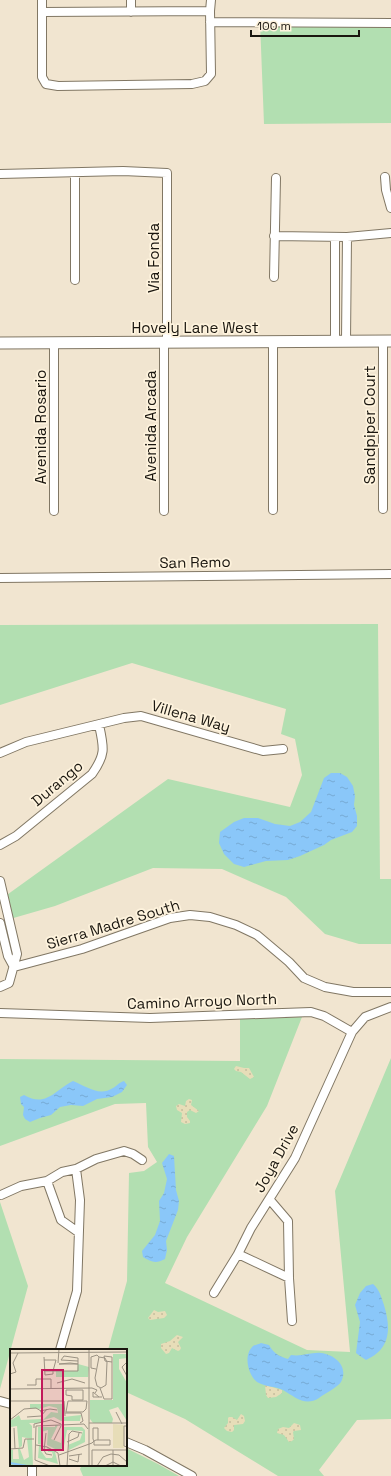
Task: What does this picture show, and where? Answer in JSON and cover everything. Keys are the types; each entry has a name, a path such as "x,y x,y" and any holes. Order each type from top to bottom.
{"street":[{"path":"42,0 42,77 46,84 58,86 184,84 205,81 211,74 211,0"},
{"path":"131,0 131,12"},
{"path":"42,12 210,11"},
{"path":"210,22 391,23"},
{"name":"Via Fonda","path":"75,173 122,171 168,173 165,342"},
{"path":"0,174 75,173 75,280"},
{"path":"385,177 386,190 391,208"},
{"path":"274,277 276,178"},
{"path":"274,236 347,237 391,233"},
{"path":"335,237 334,273 341,341"},
{"path":"341,341 347,272 347,237"},
{"path":"334,273 347,272"},
{"name":"Hovely Lane West","path":"0,343 387,341"},
{"name":"Sandpiper Court","path":"383,509 387,341"},
{"name":"Avenida Arcada","path":"164,511 165,342"},
{"path":"273,342 273,510"},
{"name":"Avenida Rosario","path":"54,343 54,511"},
{"name":"San Remo","path":"0,578 391,574"},
{"name":"Villena Way","path":"0,753 26,742 124,718 140,716 263,752 283,749"},
{"name":"Durango","path":"0,845 16,836 92,774 101,762 103,745 99,725"},
{"path":"0,881 17,954 9,983 0,987"},
{"name":"Sierra Madre South","path":"14,967 82,949 170,918 190,915 210,917 236,924 257,935 289,962 304,978 325,987 353,992 391,992"},
{"path":"0,923 8,956 14,967"},
{"path":"352,1032 365,1017 391,1007"},
{"name":"Camino Arroyo North","path":"0,1013 150,1018 311,1012 324,1016 352,1032"},
{"name":"Joya Drive","path":"214,1293 238,1254 251,1228 296,1158 352,1032"},
{"path":"1,1195 21,1186 47,1181 62,1172 76,1169 96,1160 124,1151 133,1154 142,1160"},
{"path":"60,1349 76,1291 80,1200 76,1169"},
{"path":"47,1181 61,1220 78,1232"},
{"path":"270,1200 288,1221 289,1278 292,1321"},
{"path":"238,1254 289,1278"},
{"path":"0,1401 10,1404"},
{"path":"127,1442 145,1450 192,1476"}],"green space":[{"path":"260,22 391,23 391,123 264,124"},
{"path":"378,624 380,879 391,879 391,944 359,944 325,934 286,897 222,869 153,868 55,906 10,919 4,897 168,779 290,807 302,775 295,739 281,734 286,709 132,663 0,705 0,625"},
{"path":"302,1017 267,1106 187,1237 165,1283 307,1350 350,1352 335,1191 391,1058 391,1419 357,1420 319,1470 324,1476 278,1476 185,1419 127,1392 127,1349 108,1349 127,1281 129,1173 144,1171 157,1162 148,1147 146,1103 115,1104 0,1146 0,1059 240,1061 240,1019"},
{"path":"0,1202 28,1286 0,1389"},
{"path":"127,1448 179,1476 83,1476 80,1469 82,1466 127,1466"}],"sand":[{"path":"236,1066 249,1068 254,1077 250,1079 241,1072 236,1071 234,1069"},
{"path":"189,1099 192,1100 191,1105 199,1111 196,1113 190,1110 187,1112 187,1117 190,1123 185,1124 181,1122 182,1113 177,1110 176,1106 179,1104 185,1106 186,1101"},
{"path":"154,1310 158,1312 165,1311 167,1315 164,1318 150,1320 148,1318"},
{"path":"177,1335 183,1337 178,1342 181,1348 180,1350 178,1351 172,1348 169,1353 166,1354 161,1348 161,1344 170,1341"},
{"path":"265,1385 282,1390 282,1393 276,1397 268,1398 266,1395"},
{"path":"241,1414 244,1416 245,1421 243,1424 234,1425 234,1430 232,1432 227,1431 224,1428 228,1423 229,1417 237,1420"},
{"path":"294,1423 300,1425 301,1430 293,1432 294,1439 292,1441 289,1442 284,1435 277,1433 278,1429 283,1427 289,1428"}],"water":[{"path":"331,773 340,773 347,777 353,786 357,826 352,832 288,860 266,861 244,867 234,864 224,854 219,843 220,832 234,822 244,818 258,818 275,824 290,826 300,822 311,812 324,778"},
{"path":"73,1081 98,1091 108,1090 124,1081 127,1085 122,1092 112,1097 97,1099 83,1106 71,1105 60,1107 51,1115 30,1122 25,1119 23,1115 24,1107 21,1104 20,1097 24,1095 38,1100 44,1099"},
{"path":"169,1154 174,1156 176,1190 179,1201 178,1210 166,1241 167,1250 165,1259 159,1262 154,1262 143,1257 142,1251 155,1235 160,1221 159,1201 164,1193 167,1179 162,1163"},
{"path":"373,1284 379,1291 384,1305 388,1322 388,1330 385,1344 380,1350 366,1360 356,1353 360,1322 355,1305 360,1293 366,1286"},
{"path":"261,1343 269,1345 277,1354 288,1359 291,1355 317,1353 331,1356 342,1366 343,1376 341,1382 319,1398 309,1402 300,1400 283,1390 260,1384 251,1375 247,1360 248,1354 253,1346"}]}
